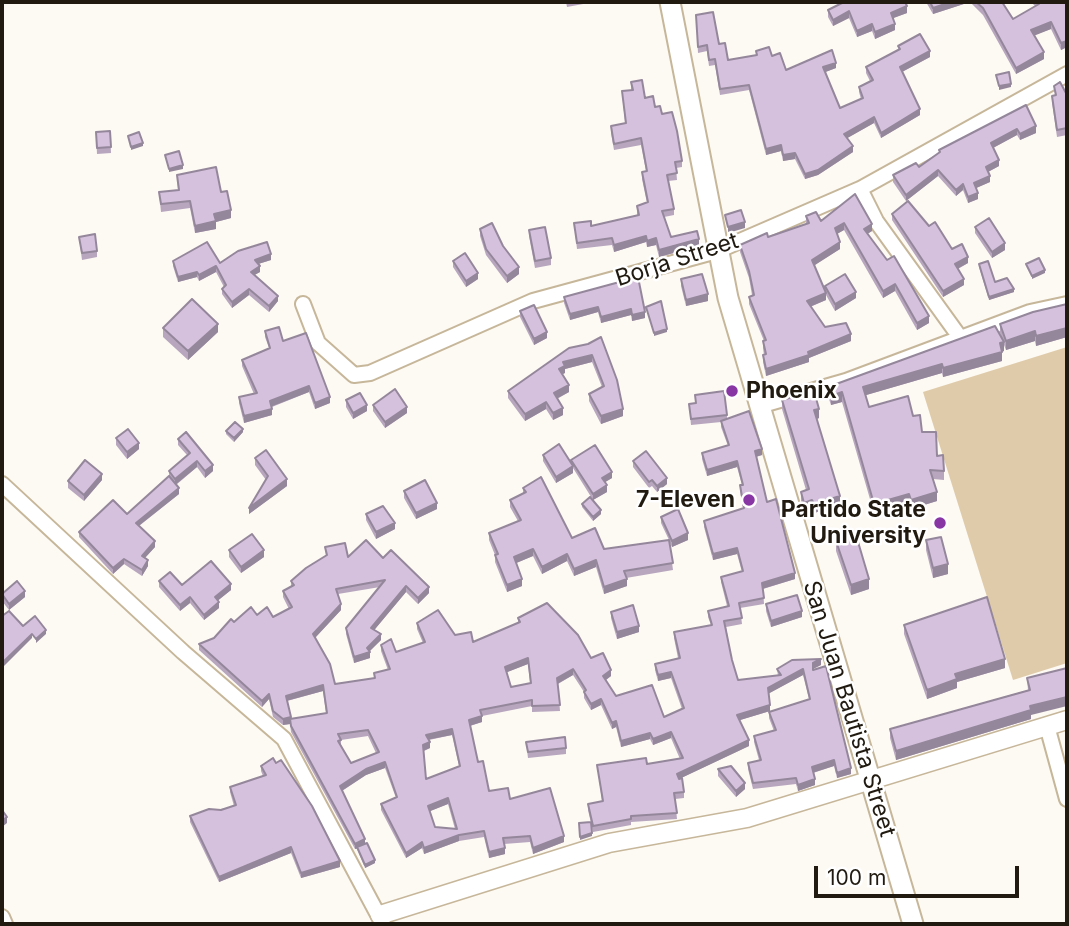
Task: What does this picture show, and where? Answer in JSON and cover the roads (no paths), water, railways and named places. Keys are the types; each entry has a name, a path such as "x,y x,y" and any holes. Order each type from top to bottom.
{"main road":[{"name":"San Juan Bautista Street","path":"670,2 717,251 759,407 913,924"}],"street":[{"name":"Borja Street","path":"303,304 318,343 354,375 370,373 533,301 717,251 860,189 1067,74"},
{"path":"860,189 876,221 959,336"},
{"path":"759,407 846,381 959,336 1030,312 1067,304"},
{"path":"2,484 183,652 284,739 382,920 609,843 747,818 1067,720"},
{"path":"1046,726 1067,799"},
{"path":"2,917 5,924"}],"place":[{"name":"Phoenix","path":"732,391"},
{"name":"7-Eleven","path":"749,500"},
{"name":"Partido State University","path":"940,523"}]}
